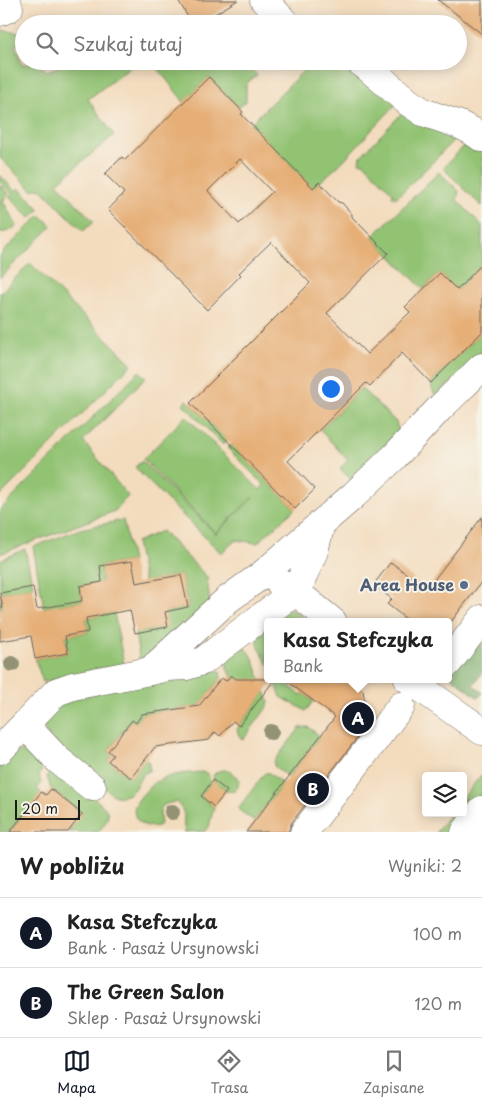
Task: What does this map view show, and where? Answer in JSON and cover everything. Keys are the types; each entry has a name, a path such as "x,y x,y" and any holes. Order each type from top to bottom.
{"street":[{"path":"0,12 9,8 6,0"},
{"path":"264,0 278,15"},
{"path":"371,70 408,102 423,112 460,125 482,138"},
{"path":"150,671 227,600 263,574 354,495 482,367"},
{"path":"0,750 56,692 73,686 168,667 186,666 203,661 296,592 314,551 319,532 318,526"},
{"path":"263,574 296,592 328,618"},
{"path":"452,658 482,619"},
{"path":"423,683 482,731"},
{"path":"304,832 401,706"},
{"path":"25,725 58,760 92,787"},
{"path":"465,832 482,810"}],"green space":[{"path":"0,30 15,32 15,70 127,70 88,99 114,135 57,183 94,222 83,231 40,188 32,190 0,158"},
{"path":"159,70 252,70 257,75 246,84 246,101 239,107 209,77 191,95 200,118 184,102"},
{"path":"304,70 353,70 399,101 339,165 313,188 250,124"},
{"path":"405,110 457,136 431,164 394,198 392,196 393,193 363,162 359,162 360,157"},
{"path":"473,143 482,147 482,207 443,168 465,145"},
{"path":"439,172 459,191 457,200 482,225 482,264 457,290 440,273 423,289 372,237"},
{"path":"0,175 15,191 19,188 40,209 30,218 9,197 12,194 0,182"},
{"path":"0,185 9,194 3,201 17,226 9,231 0,233"},
{"path":"40,215 52,226 0,278 0,255"},
{"path":"30,263 132,364 0,496 0,293"},
{"path":"482,332 482,360 435,395 431,383"},
{"path":"139,371 146,377 83,441 128,496 115,511 0,554 0,510"},
{"path":"361,388 396,422 399,432 398,439 351,480 340,468 348,460 320,430"},
{"path":"187,400 227,440 223,445 183,404"},
{"path":"186,416 260,490 264,485 227,448 232,445 295,509 257,543 236,540 221,553 135,467 142,461 216,534 253,497 216,533 143,459"},
{"path":"123,520 132,561 100,566 102,582 80,586 82,601 44,608 33,547 80,529"},
{"path":"162,531 207,577 210,605 140,662 135,633 167,627 165,612 188,607 181,575 144,582 136,542"},
{"path":"25,549 33,587 1,593 3,608 0,608 0,560"},
{"path":"283,608 293,610 302,618 268,618"},
{"path":"114,613 124,665 43,682 35,659 68,653 65,636 88,632 86,618"},
{"path":"264,622 264,657 257,640"},
{"path":"482,631 482,673 473,685 482,694 477,697 452,677 452,671"},
{"path":"241,647 246,649 252,656 269,702 243,740 239,736 237,729 260,698 231,675 227,669 226,655"},
{"path":"210,667 220,672 221,678 199,706 142,714 136,723 132,720 108,751 113,755 108,761 131,778 145,760 148,761 150,770 141,777 132,791 123,796 115,796 60,755 43,727 43,718 60,701"},
{"path":"276,683 286,683 301,695 303,693 313,701 306,711 281,697"},
{"path":"308,727 320,736 288,777 274,766 274,761 300,728"},
{"path":"11,752 32,752 47,760 39,775 41,784 37,789 41,792 10,832 0,832 0,764"},
{"path":"54,769 62,771 71,777 105,808 108,814 107,820 98,832 68,832 82,813 51,789 47,776"},
{"path":"224,770 229,771 239,779 238,786 233,792 225,789 213,780 214,774"},
{"path":"202,772 208,774 211,783 201,796 214,807 209,827 205,831 185,832 184,813 176,802 166,804 161,808 161,824 156,826 146,826 135,816 135,806 140,797 153,784 161,779 184,773"},
{"path":"265,773 269,773 283,784 254,821 239,810 239,807"},
{"path":"482,774 482,794 467,813 467,793"},
{"path":"448,817 464,817 452,832 436,832"}],"building":[{"path":"178,0 238,0 213,15 187,15"},
{"path":"438,0 482,0 482,34 467,22 467,15 457,15"},
{"path":"209,77 243,112 241,114 313,188 319,182 338,202 342,203 352,214 352,217 388,253 327,313 367,354 410,312 405,307 440,273 457,290 482,264 482,332 431,383 402,353 370,386 366,383 288,461 315,489 295,509 190,403 310,283 271,242 239,273 241,275 207,310 108,210 124,193 105,174 122,157 125,160","holes":["240,159 272,192 239,224 208,191"]},
{"path":"482,517 482,581 452,621 452,618 405,618 387,604 392,599 374,584 390,563 392,563 427,589"},
{"path":"132,561 136,583 181,575 188,607 165,612 168,627 135,633 130,610 86,618 88,632 65,636 68,653 35,659 31,636 0,641 0,608 3,608 0,593 33,587 37,609 82,601 80,586 102,582 100,566"},
{"path":"231,675 236,679 264,679 264,683 272,683 239,726 233,721 220,736 215,732 209,740 155,747 131,778 108,761 113,755 108,751 132,720 136,723 142,714 199,706 221,678 226,681"},
{"path":"289,683 354,683 363,690 368,724 292,822 288,832 246,832 335,717"},
{"path":"213,780 227,791 214,807 201,796"},
{"path":"51,789 82,814 68,832 10,832 41,792 46,795"}],"place":[{"name":"Area House","path":"464,585"},
{"name":"Kasa Stefczyka","path":"358,718"},
{"name":"The Green Salon","path":"313,789"}]}
